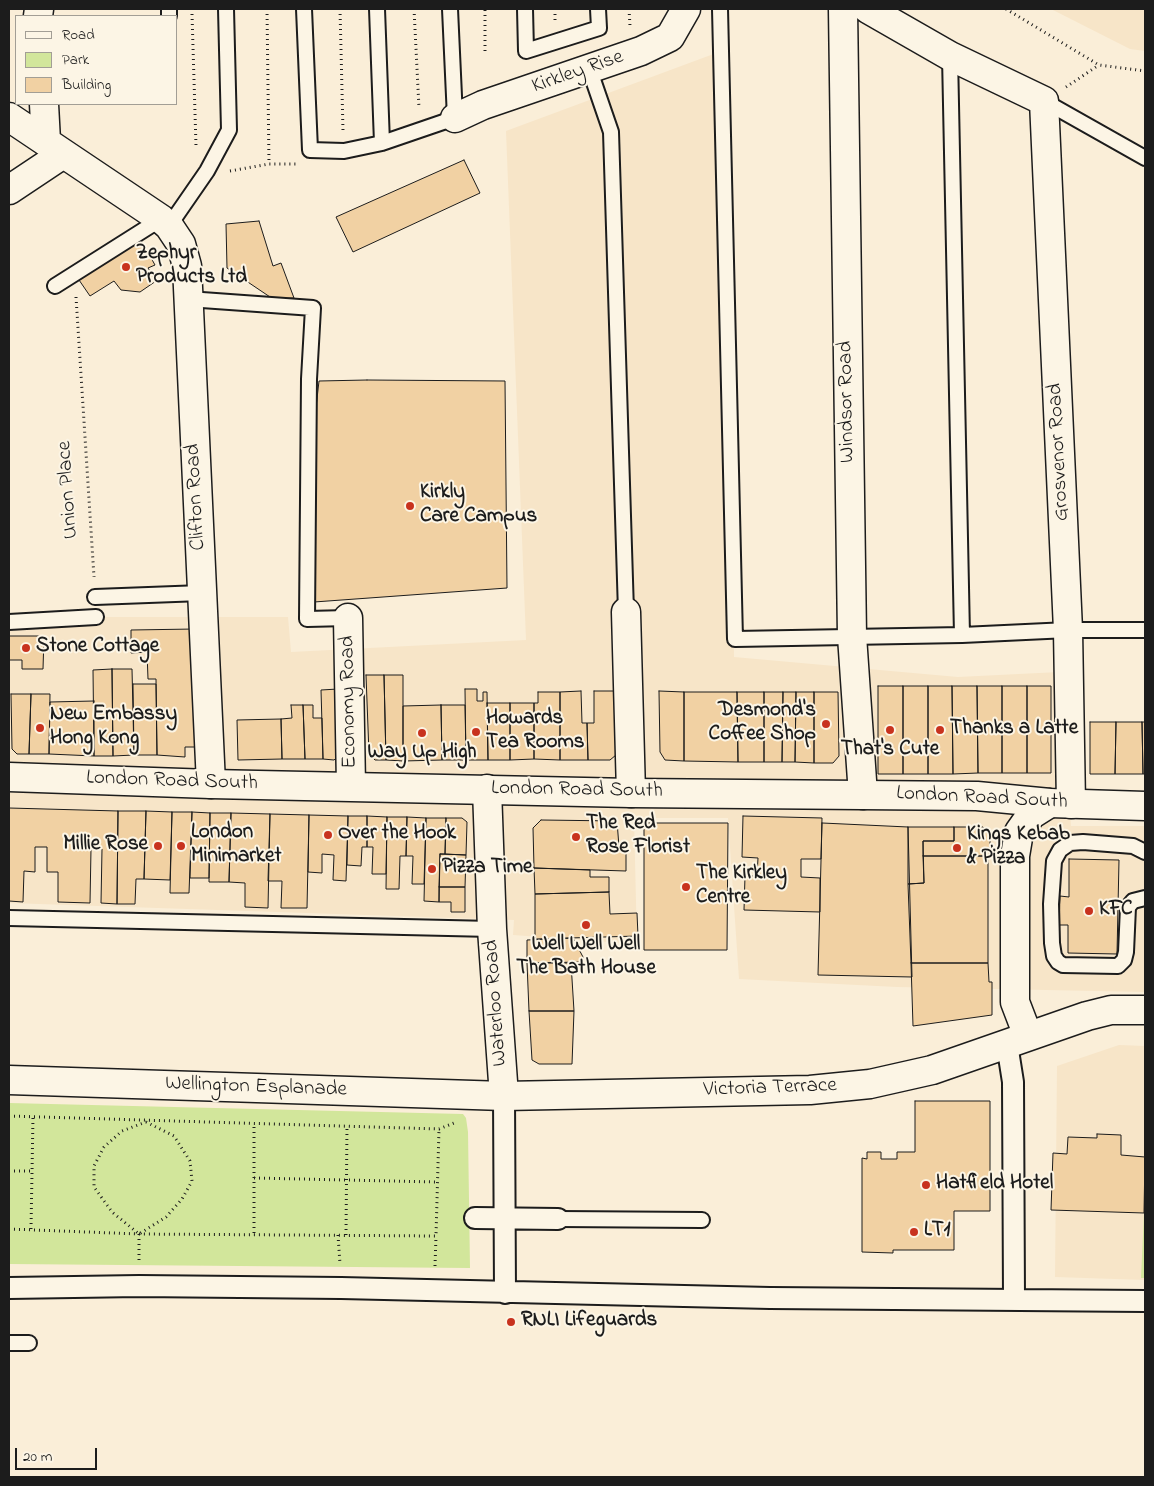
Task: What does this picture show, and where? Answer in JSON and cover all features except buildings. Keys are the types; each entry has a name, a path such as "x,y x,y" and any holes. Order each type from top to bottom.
{"street":[{"name":"Kirkley Rise","path":"455,118 483,105 641,51 670,37 686,9"},
{"name":"Windsor Road","path":"843,9 852,636 864,795"},
{"path":"868,9 950,56 1044,101"},
{"name":"Grosvenor Road","path":"1044,101 1068,630 1061,803"},
{"path":"44,105 54,147"},
{"path":"9,118 165,222"},
{"path":"9,190 54,147"},
{"name":"Clifton Road","path":"165,222 181,244 187,266 211,784"},
{"path":"626,612 631,792"},
{"name":"Economy Road","path":"348,618 351,786"},
{"name":"London Road South","path":"9,777 211,784 978,796 1061,803 1145,806"},
{"name":"Waterloo Road","path":"488,789 492,929 504,1096 507,1218 506,1293"},
{"path":"1014,1299 1013,1082 1017,1040 1015,1002 1015,856 1019,832 1031,815 1061,803"},
{"name":"Victoria Terrace","path":"504,1096 810,1090 870,1084 932,1070 1111,1010 1145,1010"},
{"name":"Wellington Esplanade","path":"9,1080 504,1096"},
{"path":"475,1218 558,1219"},
{"path":"9,1288 139,1286 341,1288 506,1293 1145,1302"}],"lane":[{"path":"55,286 165,222 208,171 229,130 226,9"},
{"path":"304,9 310,150 344,151 382,143 455,118 450,9"},
{"path":"377,9 382,143"},
{"path":"525,9 526,51 599,28 598,9"},
{"path":"720,9 735,639 962,635 1068,630 1145,630"},
{"path":"950,56 962,635"},
{"path":"589,68 611,132 626,612"},
{"path":"1044,101 1145,158"},
{"path":"188,299 313,308 309,379 307,619 348,618"},
{"path":"95,597 202,593"},
{"path":"9,622 96,616"},
{"path":"1145,852 1133,846 1083,842 1070,843 1060,850 1054,861 1051,904 1052,943 1054,956 1058,962 1064,965 1118,966 1124,960 1126,952 1128,907 1133,901 1145,898"},
{"path":"9,918 492,929"},
{"path":"558,1219 702,1220"},
{"path":"9,1343 29,1343"}],"path":[{"path":"267,9 269,164"},
{"path":"340,9 344,151"},
{"path":"414,9 419,118 424,128"},
{"path":"485,9 485,51"},
{"path":"629,9 630,28"},
{"path":"1006,9 1099,65 1145,71"},
{"path":"1044,101 1099,65"},
{"name":"Union Place","path":"75,274 95,597"},
{"path":"9,1116 146,1122 347,1125 439,1129 434,1291"},
{"path":"31,1229 33,1116"},
{"path":"146,1122 174,1136 190,1161 192,1181 182,1199 166,1217 139,1234 112,1212 94,1187 94,1166 104,1146 122,1131 146,1122"},
{"path":"254,1123 254,1233"},
{"path":"346,1235 347,1125"},
{"path":"9,1171 33,1171"},
{"path":"254,1178 437,1182"},
{"path":"9,1228 139,1234 254,1233 436,1236"},
{"path":"338,1235 341,1288"}],"shaded area":[{"path":"1051,9 1145,9 1145,51 1130,49"},
{"path":"727,49 734,657 958,677 1059,672 1071,826 1145,826 1145,992 897,987 739,979 728,818 634,818 637,944 513,935 514,920 9,903 9,617 288,617 291,652 526,640 506,131"},
{"path":"1119,1045 1145,1046 1145,1280 1055,1277 1057,1066"}],"green space":[{"path":"9,1103 463,1114 466,1118 468,1132 470,1268 9,1264"},
{"path":"1144,1213 1145,1278 1141,1278"}],"place":[{"name":"Zephyr Products Ltd","path":"126,267"},
{"name":"Kirkly Care Campus","path":"410,506"},
{"name":"Stone Cottage","path":"26,648"},
{"name":"Desmond's Coffee Shop","path":"826,724"},
{"name":"New Embassy Hong Kong","path":"40,728"},
{"name":"That's Cute","path":"890,730"},
{"name":"Thanks a Latte","path":"940,730"},
{"name":"Howards Tea Rooms","path":"476,732"},
{"name":"Way Up High","path":"422,733"},
{"name":"Over the Hook","path":"328,835"},
{"name":"The Red Rose Florist","path":"576,837"},
{"name":"Millie Rose","path":"158,846"},
{"name":"London Minimarket","path":"181,846"},
{"name":"Kings Kebab & Pizza","path":"957,848"},
{"name":"Pizza Time","path":"432,869"},
{"name":"The Kirkley Centre","path":"686,887"},
{"name":"KFC","path":"1089,911"},
{"name":"Well Well Well The Bath House","path":"586,925"},
{"name":"Hatfield Hotel","path":"926,1185"},
{"name":"LT1","path":"914,1232"},
{"name":"RNLI Lifeguards","path":"511,1322"}]}
